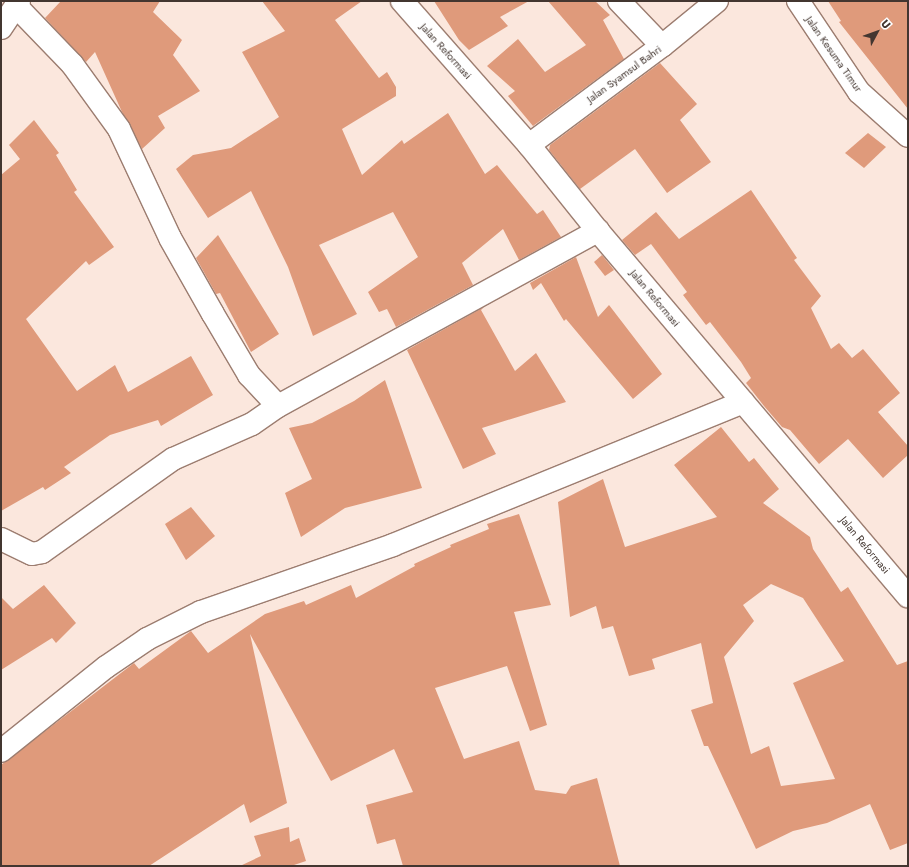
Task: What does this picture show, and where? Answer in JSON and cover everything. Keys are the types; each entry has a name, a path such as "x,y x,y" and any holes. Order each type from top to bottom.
{"street":[{"name":"Jalan Reformasi","path":"402,1 529,145 598,231 908,596"},
{"path":"619,1 662,46"},
{"name":"Jalan Syamsul Bahri","path":"529,145 662,46 717,1"},
{"name":"Jalan Kesuma Timur","path":"798,1 859,92 908,136"},
{"path":"1,28 17,4 72,64 119,129 170,238 249,375 278,406"},
{"path":"1,539 24,551 37,554 60,541 173,459 252,424 278,406 598,231"},
{"path":"1,751 106,667 147,639 201,612 393,544 743,402"}],"building":[{"path":"61,1 160,1 153,12 182,40 173,55 200,91 158,116 165,128 142,149 122,112 95,52 86,62 45,18"},
{"path":"262,1 362,1 335,20 379,78 387,72 396,87 396,96 342,129 362,175 402,140 404,144 448,113 485,174 497,165 537,214 543,210 561,237 519,260 503,229 462,263 473,285 396,327 387,309 379,312 368,292 418,257 393,212 319,245 357,314 313,336 288,267 251,191 208,218 176,169 193,155 231,148 279,117 242,52 285,31"},
{"path":"434,1 529,1 500,17 508,26 469,50 459,40"},
{"path":"548,1 595,1 610,15 603,20 624,59 533,126 508,96 515,91 487,66 518,39 545,72 586,45"},
{"path":"828,1 908,1 908,109 839,22 841,21"},
{"path":"660,63 697,104 680,120 711,162 667,193 635,149 580,189 549,150 550,145"},
{"path":"34,120 59,153 56,155 77,190 74,192 114,247 89,265 86,261 26,319 77,391 115,365 128,392 191,356 213,395 161,426 158,420 110,435 64,467 71,473 45,490 43,487 1,511 1,175 20,159 9,145"},
{"path":"868,133 886,147 864,168 845,153"},
{"path":"751,190 797,258 794,260 821,296 811,308 831,349 839,343 852,358 863,349 900,393 878,412 908,446 908,455 883,478 848,439 819,464 790,430 782,427 746,383 751,378 741,362 710,322 706,325 683,295 687,292 651,244 635,255 622,240 656,212 679,239"},
{"path":"218,235 279,334 251,352 220,293 216,294 196,258"},
{"path":"602,255 614,270 605,276 594,262"},
{"path":"576,257 598,317 609,305 662,374 633,399 566,319 564,321 541,283 533,290 530,283"},
{"path":"484,307 481,310 515,371 536,353 566,402 482,428 496,454 463,469 407,350"},
{"path":"385,380 422,488 345,508 301,537 285,493 312,479 289,428 312,423 354,401"},
{"path":"721,427 749,462 754,458 779,489 763,503 810,537 813,549 841,592 848,587 897,665 908,661 908,843 890,850 870,804 827,823 793,831 756,849 708,746 704,746 691,710 713,703 701,643 652,659 655,669 629,676 613,626 602,629 596,606 570,617 558,502 603,479 625,547 717,517 674,465","holes":["771,584 803,598 844,661 793,683 835,779 781,786 769,746 751,754 724,657 754,621 743,605"]},
{"path":"191,507 215,536 186,560 165,524"},
{"path":"519,514 551,605 514,612 547,725 530,731 507,666 435,688 464,759 519,741 535,790 566,794 571,786 597,778 620,866 403,866 395,839 377,844 366,805 413,792 394,749 331,781 250,634 287,803 250,823 244,804 149,866 1,866 1,765 134,663 139,669 191,631 208,653 265,614 304,601 306,605 351,585 356,598 415,566 414,564 451,547 450,545 489,529 487,524"},
{"path":"44,585 76,623 56,643 52,638 1,670 1,597 13,609"},
{"path":"289,827 290,842 299,838 306,861 291,866 240,866 261,856 254,836"}]}
